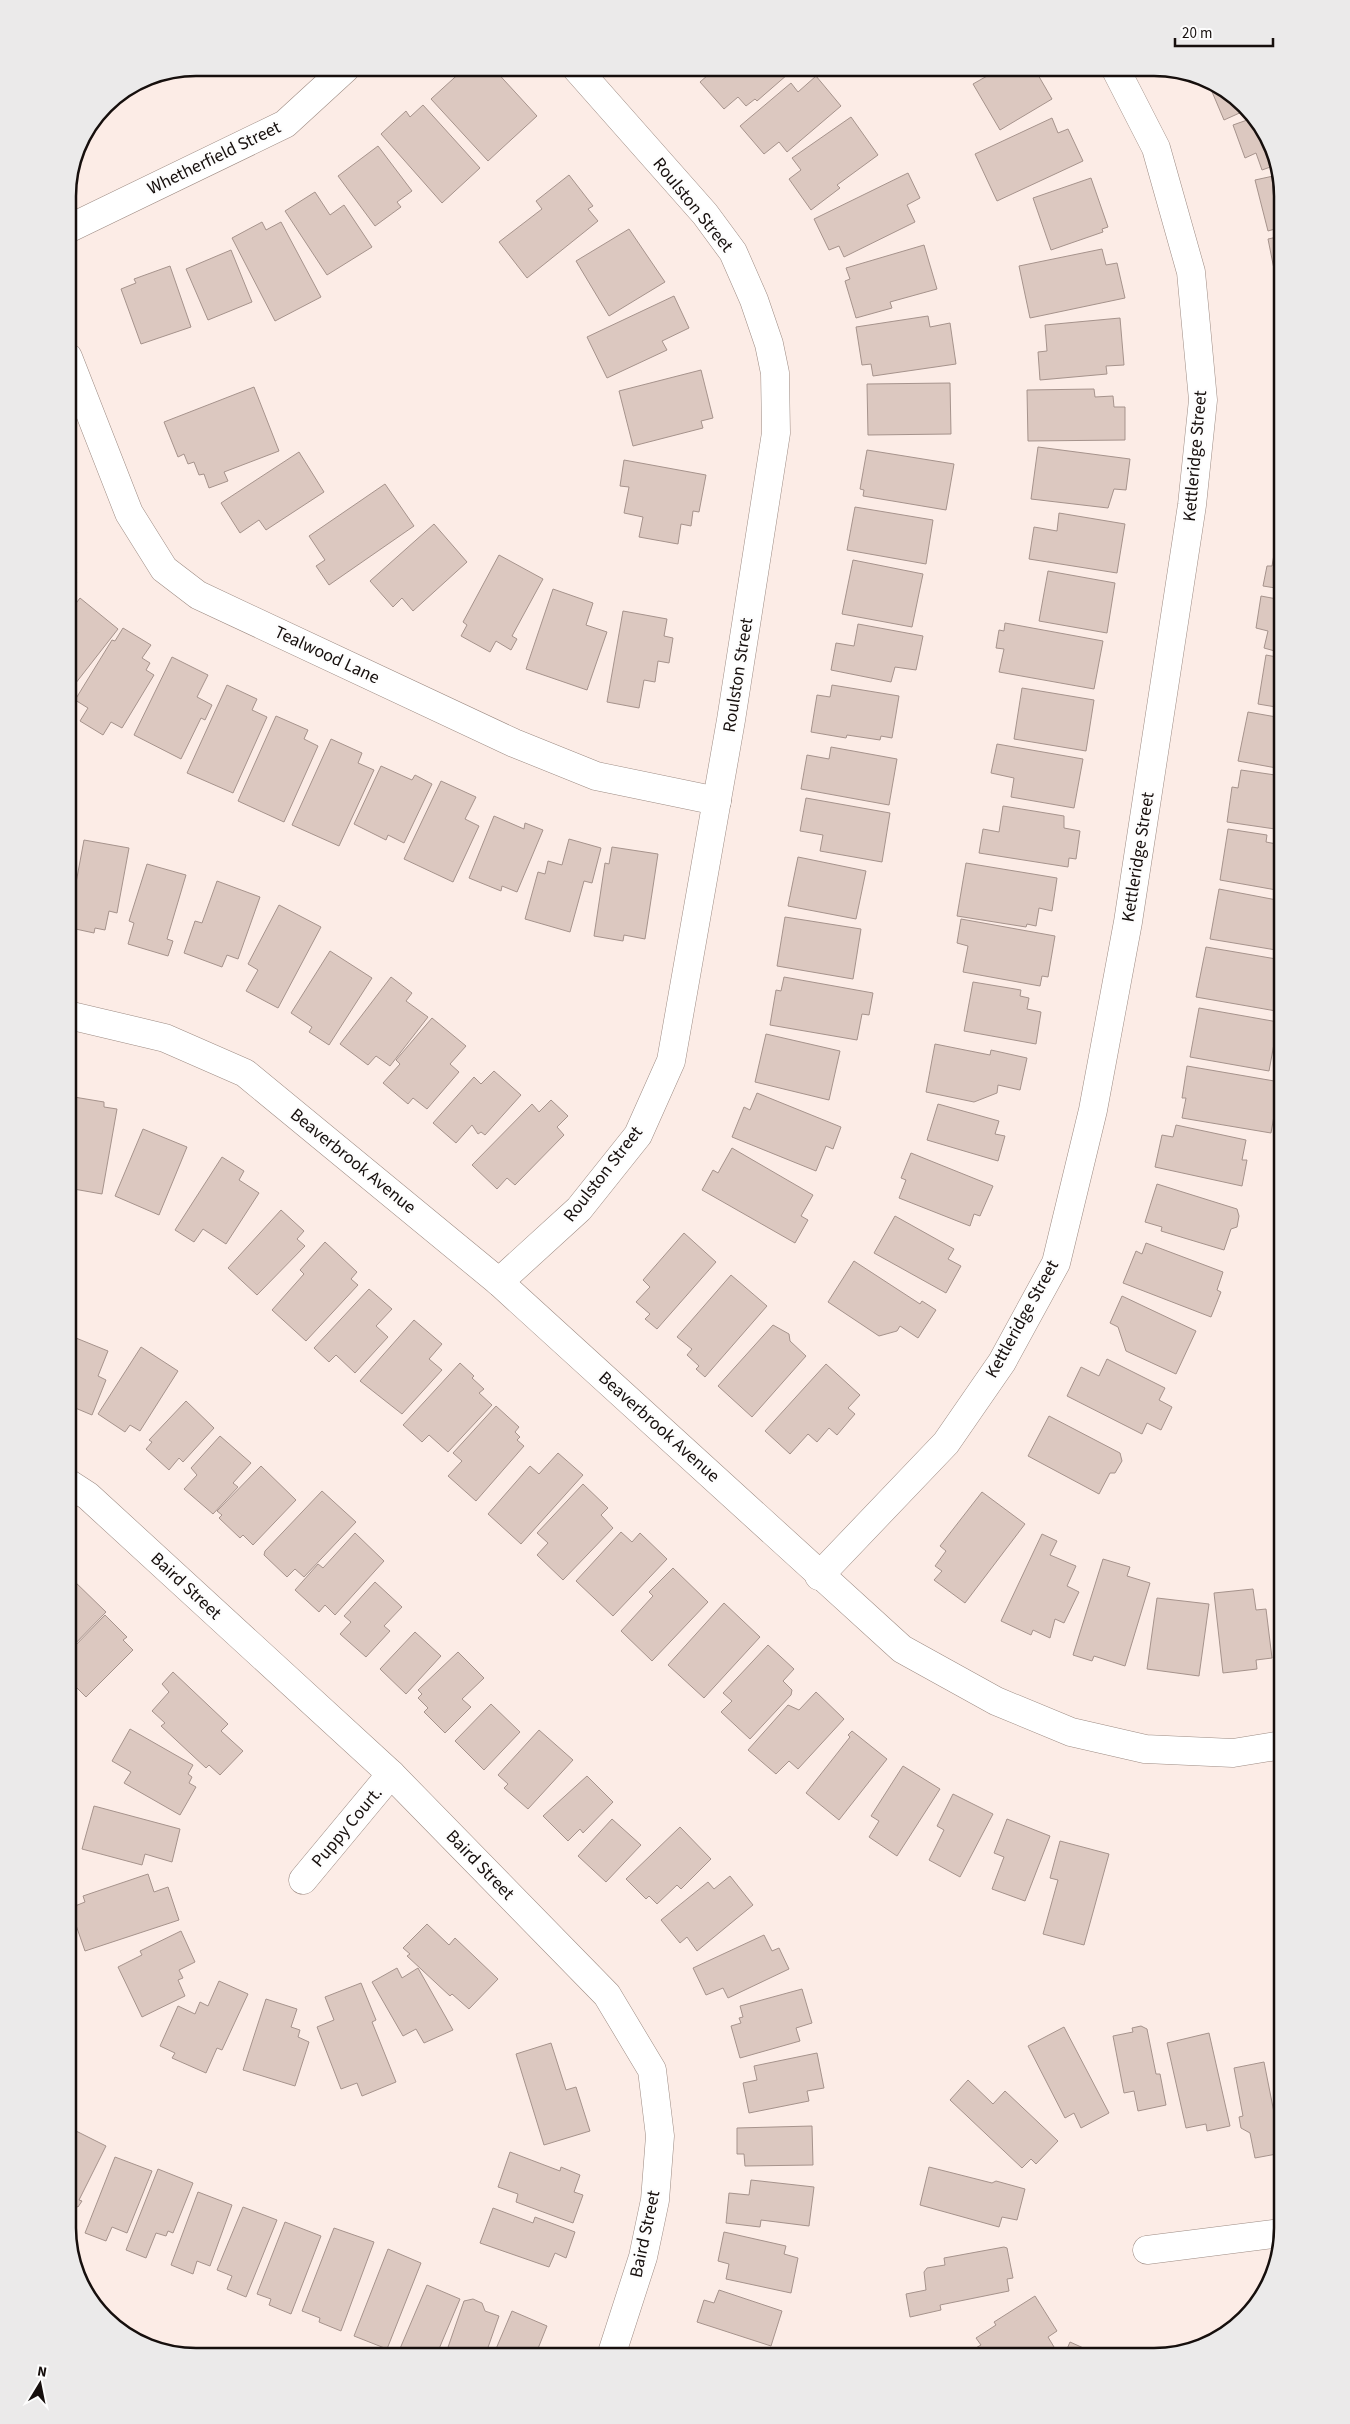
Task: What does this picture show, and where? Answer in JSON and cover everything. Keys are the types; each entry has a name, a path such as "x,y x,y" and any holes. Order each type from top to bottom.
{"street":[{"name":"Whetherfield Street","path":"77,225 286,124 336,77"},
{"name":"Roulston Street","path":"499,1282 580,1209 638,1135 672,1061 776,433 775,373 763,326 733,252 705,214 584,77"},
{"name":"Kettleridge Street","path":"820,1576 946,1442 1002,1362 1056,1263 1093,1110 1138,854 1192,505 1203,400 1190,272 1156,148 1120,77"},
{"name":"Tealwood Lane","path":"77,380 129,513 164,569 198,595 514,743 596,776 716,801"},
{"name":"Beaverbrook Avenue","path":"77,1017 165,1038 245,1074 499,1282 902,1650 996,1701 1071,1732 1145,1748 1233,1752 1274,1746"},
{"name":"Baird Street","path":"76,1488 88,1496 390,1774 607,1995 652,2070 660,2136 655,2200 643,2257 614,2347"},
{"name":"Puppy Court.","path":"303,1880 390,1774"},
{"path":"1147,2250 1274,2234"}],"building":[{"path":"455,77 501,77 537,116 488,161 431,99"},
{"path":"706,77 785,77 757,101 755,99 746,106 738,97 724,109 700,82"},
{"path":"817,77 841,106 787,152 779,142 764,154 740,126 791,83 798,92"},
{"path":"985,77 1039,77 1052,99 1000,130 973,84"},
{"path":"1212,91 1221,96 1240,113 1224,120"},
{"path":"423,105 480,168 442,203 381,134 406,111 410,117"},
{"path":"851,117 878,155 837,185 840,188 811,210 789,179 801,170 792,158"},
{"path":"1052,118 1058,133 1068,129 1083,161 997,201 975,154"},
{"path":"1247,120 1258,136 1270,167 1262,170 1256,153 1245,158 1233,125"},
{"path":"378,146 412,191 397,202 401,207 375,226 338,176"},
{"path":"908,173 920,198 907,205 915,222 844,257 839,246 829,250 814,219"},
{"path":"569,175 593,206 588,209 598,221 527,278 499,242 542,209 536,201"},
{"path":"1272,176 1274,229 1268,231 1255,180"},
{"path":"1091,178 1108,227 1102,229 1103,232 1051,250 1033,198"},
{"path":"315,192 330,215 344,205 372,247 327,275 285,211"},
{"path":"262,222 266,230 281,222 321,297 275,321 232,238"},
{"path":"629,229 665,282 609,316 576,261"},
{"path":"1274,238 1274,269 1268,239"},
{"path":"924,245 937,289 890,302 892,308 856,318 845,281 850,279 846,268"},
{"path":"1102,249 1106,265 1117,263 1125,298 1030,318 1019,266"},
{"path":"231,250 252,302 208,320 186,269"},
{"path":"170,266 191,327 141,344 121,289 136,283 134,279"},
{"path":"674,296 689,328 662,341 667,350 607,378 587,337"},
{"path":"928,316 930,327 950,323 956,364 873,376 871,364 862,365 856,327"},
{"path":"1120,318 1124,365 1106,366 1107,374 1040,380 1038,352 1047,351 1045,325"},
{"path":"701,370 713,418 701,421 703,428 633,446 619,391"},
{"path":"950,383 951,434 868,435 867,384"},
{"path":"254,387 279,451 224,472 228,481 209,488 204,474 199,475 194,462 188,464 184,454 178,457 164,422"},
{"path":"1094,389 1095,397 1113,396 1114,407 1125,407 1125,440 1028,441 1027,390"},
{"path":"1038,447 1130,459 1126,490 1114,489 1108,508 1031,499"},
{"path":"867,450 954,464 946,510 863,496 864,490 860,489"},
{"path":"299,452 324,492 266,530 259,520 240,533 221,503"},
{"path":"624,460 706,475 699,512 693,511 691,526 681,524 678,544 639,537 643,517 624,513 629,487 620,486"},
{"path":"385,484 414,526 329,585 316,566 325,560 309,536"},
{"path":"855,507 933,520 926,564 847,550"},
{"path":"1059,513 1125,524 1117,573 1029,559 1034,527 1057,531"},
{"path":"434,524 467,562 413,611 402,598 393,607 370,581"},
{"path":"1274,554 1274,588 1263,586 1267,566 1272,566"},
{"path":"499,555 543,579 512,636 517,639 511,650 496,641 490,652 461,636 467,625 463,622"},
{"path":"853,560 923,574 912,627 842,614"},
{"path":"1048,571 1115,583 1107,633 1039,621"},
{"path":"553,589 593,603 586,625 607,632 587,690 526,669"},
{"path":"1261,596 1274,598 1274,651 1264,648 1268,631 1256,628"},
{"path":"80,598 118,629 77,682 77,602"},
{"path":"623,611 667,619 664,636 673,638 669,663 658,661 655,682 644,680 639,708 607,702"},
{"path":"1005,623 1103,641 1094,689 999,672 1004,649 996,648 999,630 1004,631"},
{"path":"858,624 923,636 916,670 895,667 891,682 831,670 836,643 854,646"},
{"path":"123,628 151,645 142,658 150,663 146,670 154,675 122,728 111,722 103,735 80,721 88,708 77,701 77,697 112,640 115,641"},
{"path":"1266,655 1274,656 1274,707 1258,704"},
{"path":"172,657 208,675 197,697 212,705 205,720 201,718 181,759 134,735"},
{"path":"227,685 257,699 252,710 267,717 233,793 187,773"},
{"path":"832,685 899,696 892,738 881,736 880,740 847,735 846,738 811,732 817,695 830,697"},
{"path":"1022,688 1094,700 1086,751 1014,739"},
{"path":"1248,712 1274,717 1274,768 1238,761"},
{"path":"276,716 308,730 304,739 318,746 284,822 238,801"},
{"path":"331,739 362,753 358,763 374,770 339,846 292,825"},
{"path":"997,744 1083,759 1074,808 1011,797 1014,778 991,773"},
{"path":"831,747 897,759 889,805 801,789 807,755 829,759"},
{"path":"381,766 412,780 415,775 432,784 404,843 388,835 386,840 354,824"},
{"path":"1241,770 1274,775 1274,829 1227,822 1232,787 1238,788"},
{"path":"441,781 476,797 465,819 479,826 453,882 404,859"},
{"path":"806,798 890,813 882,862 820,851 823,835 800,831"},
{"path":"1003,806 1064,816 1064,828 1080,831 1076,859 1069,858 1068,867 979,853 983,829 999,832"},
{"path":"494,816 524,829 525,823 543,830 517,892 502,886 501,891 469,878"},
{"path":"1228,829 1267,835 1266,842 1274,844 1274,890 1220,880"},
{"path":"569,839 601,848 592,883 584,881 570,932 525,919 538,872 545,874 548,861 562,865"},
{"path":"84,840 129,848 117,913 109,911 105,930 95,928 94,933 77,929 77,879"},
{"path":"612,847 658,854 645,939 624,935 623,941 594,936 605,863 609,864"},
{"path":"798,857 866,871 856,919 788,906"},
{"path":"966,863 1057,878 1052,911 1039,908 1036,926 1027,924 1026,927 957,916"},
{"path":"147,864 186,875 167,939 173,941 168,956 128,944 134,923 129,921"},
{"path":"217,881 260,897 238,959 227,955 222,967 184,953 195,921 202,923"},
{"path":"1219,889 1274,899 1274,950 1210,939"},
{"path":"279,905 321,927 278,1008 246,991 258,970 248,964"},
{"path":"785,917 861,929 853,979 777,966"},
{"path":"961,919 1055,936 1048,977 1042,976 1040,986 963,972 968,946 957,943"},
{"path":"1206,947 1274,959 1274,1011 1196,997"},
{"path":"330,951 372,978 329,1045 309,1032 312,1027 291,1013"},
{"path":"391,977 412,993 406,1001 428,1017 390,1066 376,1056 368,1065 340,1044"},
{"path":"784,977 873,993 869,1015 862,1014 857,1040 770,1025 776,990 781,991"},
{"path":"973,982 1021,990 1020,996 1029,998 1027,1009 1041,1012 1036,1044 964,1031"},
{"path":"1199,1008 1274,1021 1274,1044 1269,1071 1190,1057"},
{"path":"432,1018 466,1046 450,1064 459,1072 427,1109 413,1098 408,1104 383,1083 400,1064 396,1060"},
{"path":"766,1034 840,1051 829,1100 755,1082"},
{"path":"935,1044 990,1055 991,1050 1027,1058 1020,1090 998,1085 997,1093 974,1102 926,1092"},
{"path":"1187,1066 1274,1081 1274,1116 1271,1133 1182,1118 1186,1098 1182,1098"},
{"path":"494,1071 521,1095 485,1135 481,1132 478,1134 472,1125 456,1143 433,1123 474,1077 481,1084"},
{"path":"757,1093 841,1127 833,1149 826,1146 816,1171 732,1137 744,1107 750,1110"},
{"path":"77,1097 104,1102 104,1107 117,1109 102,1194 77,1190"},
{"path":"551,1100 568,1116 557,1127 564,1135 515,1185 507,1178 497,1189 472,1165 532,1104 539,1112"},
{"path":"938,1104 999,1121 995,1134 1005,1136 998,1161 927,1140"},
{"path":"1176,1125 1246,1140 1242,1160 1247,1160 1242,1186 1155,1167 1162,1135 1173,1137"},
{"path":"143,1129 187,1147 159,1215 115,1196"},
{"path":"732,1148 813,1195 801,1216 808,1220 795,1243 702,1190 713,1170 718,1173"},
{"path":"911,1153 993,1186 980,1216 974,1214 970,1226 899,1198 906,1180 901,1178"},
{"path":"222,1157 244,1171 239,1180 259,1193 226,1244 203,1229 194,1242 175,1230"},
{"path":"1157,1184 1237,1209 1239,1216 1237,1227 1231,1229 1224,1250 1161,1231 1162,1227 1145,1222"},
{"path":"281,1210 304,1231 297,1239 305,1246 257,1295 228,1268"},
{"path":"895,1216 954,1249 948,1259 961,1266 946,1293 874,1253"},
{"path":"684,1233 716,1262 657,1329 645,1319 650,1314 636,1302 650,1287 643,1280"},
{"path":"325,1242 357,1272 351,1279 358,1285 306,1341 272,1310 304,1274 300,1270"},
{"path":"1146,1243 1223,1272 1217,1290 1221,1292 1211,1317 1123,1283 1136,1251 1142,1254"},
{"path":"854,1261 920,1304 922,1301 936,1310 918,1338 900,1326 897,1331 879,1336 828,1302"},
{"path":"731,1275 767,1306 705,1377 696,1369 699,1366 687,1355 692,1349 677,1337"},
{"path":"369,1289 392,1309 376,1326 388,1337 355,1373 336,1355 329,1362 314,1348"},
{"path":"1122,1296 1196,1331 1176,1374 1126,1351 1118,1327 1110,1323"},
{"path":"414,1320 442,1344 429,1359 442,1370 402,1414 360,1381"},
{"path":"773,1325 789,1334 790,1341 806,1356 752,1417 718,1386"},
{"path":"76,1338 108,1351 98,1376 106,1380 92,1415 76,1409"},
{"path":"141,1347 178,1371 140,1431 130,1425 125,1432 98,1414"},
{"path":"1107,1359 1165,1388 1159,1400 1172,1407 1161,1430 1147,1423 1142,1434 1067,1396 1081,1367 1099,1376"},
{"path":"460,1363 484,1389 479,1393 492,1405 448,1452 429,1435 422,1442 403,1425"},
{"path":"826,1364 860,1395 848,1408 855,1414 837,1435 829,1428 817,1442 808,1434 790,1454 765,1431"},
{"path":"186,1401 214,1428 183,1462 179,1458 169,1470 146,1449 152,1442 149,1440"},
{"path":"496,1406 519,1427 515,1432 520,1437 517,1440 524,1446 476,1501 448,1476 462,1461 453,1453"},
{"path":"1049,1416 1120,1453 1122,1461 1115,1473 1110,1473 1099,1494 1028,1456"},
{"path":"220,1436 251,1463 233,1483 238,1487 213,1514 184,1489 197,1475 191,1468"},
{"path":"558,1453 583,1475 521,1544 488,1514 530,1466 539,1474"},
{"path":"261,1466 296,1500 253,1545 243,1535 240,1538 219,1518 222,1515 217,1511"},
{"path":"583,1484 608,1508 601,1515 613,1528 563,1580 537,1555 548,1543 537,1533"},
{"path":"322,1491 356,1522 304,1577 295,1569 287,1577 264,1555 265,1551"},
{"path":"982,1492 1025,1524 965,1603 934,1580 942,1571 935,1566 946,1551 940,1546"},
{"path":"621,1532 632,1542 640,1533 667,1559 613,1616 576,1581"},
{"path":"355,1533 384,1561 335,1615 325,1605 319,1612 295,1590 318,1564 323,1568"},
{"path":"1042,1534 1057,1541 1050,1555 1076,1566 1067,1586 1079,1592 1064,1623 1055,1619 1050,1638 1033,1630 1031,1635 1001,1621"},
{"path":"1103,1559 1130,1567 1127,1576 1150,1583 1125,1666 1094,1656 1092,1661 1073,1655"},
{"path":"673,1568 708,1602 652,1661 621,1631 653,1596 649,1592"},
{"path":"375,1582 402,1607 384,1626 390,1631 366,1657 340,1634 351,1622 344,1616"},
{"path":"76,1583 106,1612 76,1642"},
{"path":"1253,1589 1256,1610 1266,1609 1272,1658 1256,1660 1257,1669 1223,1673 1214,1593"},
{"path":"1157,1598 1209,1604 1199,1676 1147,1669"},
{"path":"724,1603 760,1637 704,1698 668,1665"},
{"path":"105,1615 127,1637 123,1640 133,1650 86,1697 76,1687 76,1644"},
{"path":"415,1632 441,1656 406,1694 380,1669"},
{"path":"768,1645 794,1669 783,1681 792,1690 791,1695 750,1739 721,1712 732,1701 723,1693"},
{"path":"458,1652 484,1678 462,1699 471,1707 445,1733 424,1712 428,1708 418,1698 422,1694 418,1690"},
{"path":"173,1672 228,1724 221,1731 243,1751 220,1775 209,1765 206,1768 161,1726 165,1723 152,1711 169,1692 162,1684"},
{"path":"816,1692 844,1719 798,1769 789,1761 776,1774 748,1750 788,1705 799,1710"},
{"path":"491,1704 520,1732 484,1770 455,1741"},
{"path":"130,1729 193,1765 188,1774 192,1777 189,1783 196,1787 180,1815 124,1783 131,1772 112,1761"},
{"path":"539,1730 573,1760 528,1809 504,1788 508,1784 498,1775"},
{"path":"852,1731 887,1759 839,1820 806,1793 850,1737 848,1735"},
{"path":"903,1766 940,1789 897,1856 869,1837 879,1821 871,1816"},
{"path":"587,1776 613,1802 583,1833 580,1829 568,1841 543,1816"},
{"path":"953,1794 993,1814 960,1877 929,1860 944,1830 937,1826"},
{"path":"94,1806 180,1829 172,1862 145,1854 142,1865 82,1849"},
{"path":"612,1819 641,1845 606,1882 578,1856"},
{"path":"1007,1819 1050,1836 1025,1901 992,1889 1004,1857 994,1853"},
{"path":"680,1827 711,1859 681,1889 677,1885 657,1904 649,1896 646,1899 626,1879"},
{"path":"1060,1841 1109,1854 1084,1945 1043,1934 1058,1880 1050,1878"},
{"path":"148,1874 154,1892 168,1887 179,1920 85,1951 76,1926 76,1906 85,1902 83,1896"},
{"path":"730,1876 753,1905 697,1951 687,1937 680,1943 661,1920 708,1882 714,1889"},
{"path":"427,1924 449,1945 455,1938 498,1979 469,2009 452,1994 450,1996 407,1956 410,1954 403,1948"},
{"path":"181,1931 195,1962 179,1970 183,1978 178,1980 185,1996 142,2017 118,1967 142,1955 140,1951"},
{"path":"764,1935 772,1951 779,1948 789,1969 728,1998 723,1988 706,1995 693,1968"},
{"path":"397,1968 402,1978 418,1968 453,2030 424,2043 416,2029 403,2036 372,1982"},
{"path":"219,1981 248,1994 222,2050 217,2048 206,2073 172,2058 175,2053 160,2046 178,2006 195,2014 200,2002 208,2006"},
{"path":"361,1983 376,2020 372,2022 396,2082 362,2096 357,2083 341,2089 317,2027 334,2020 325,1997"},
{"path":"802,1989 812,2023 796,2028 800,2041 740,2058 731,2026 741,2023 739,2018 743,2017 740,2006"},
{"path":"266,1999 297,2009 291,2027 300,2030 298,2037 309,2042 295,2086 243,2070"},
{"path":"1141,2026 1147,2029 1156,2074 1160,2074 1166,2105 1138,2111 1134,2091 1124,2093 1113,2036 1133,2032 1132,2028"},
{"path":"1064,2027 1109,2113 1081,2128 1074,2113 1065,2118 1028,2046"},
{"path":"1209,2033 1230,2126 1207,2131 1206,2124 1186,2128 1167,2043"},
{"path":"551,2043 566,2090 576,2087 590,2131 544,2145 516,2054"},
{"path":"817,2053 824,2088 807,2091 809,2101 749,2113 743,2083 757,2080 754,2066"},
{"path":"1264,2062 1274,2113 1274,2154 1255,2158 1250,2133 1241,2128 1239,2117 1243,2116 1234,2068"},
{"path":"968,2080 993,2104 1005,2091 1058,2141 1036,2164 1031,2159 1022,2168 950,2100"},
{"path":"812,2126 813,2165 745,2166 744,2154 737,2154 737,2128"},
{"path":"76,2131 106,2146 79,2200 82,2201 78,2207 76,2206"},
{"path":"510,2152 560,2171 561,2167 580,2175 574,2192 583,2195 573,2223 516,2202 518,2194 498,2187"},
{"path":"115,2157 152,2171 127,2233 112,2227 106,2241 85,2233"},
{"path":"929,2167 992,2183 996,2181 1025,2189 1017,2220 1002,2217 999,2227 920,2205"},
{"path":"158,2169 193,2183 173,2233 168,2231 166,2236 156,2233 146,2258 126,2250"},
{"path":"751,2180 814,2187 809,2226 761,2220 760,2227 726,2223 729,2193 749,2195"},
{"path":"198,2192 232,2205 210,2266 197,2261 193,2274 171,2265"},
{"path":"243,2207 277,2220 246,2297 227,2289 232,2276 217,2270"},
{"path":"493,2208 533,2223 535,2217 575,2232 566,2258 555,2253 549,2267 480,2243"},
{"path":"285,2222 321,2236 291,2314 269,2305 271,2299 257,2294"},
{"path":"334,2228 374,2242 341,2331 319,2322 320,2318 302,2311"},
{"path":"724,2232 786,2246 784,2254 798,2258 791,2293 726,2279 729,2264 718,2261"},
{"path":"1007,2248 1013,2278 1007,2279 1009,2291 940,2305 941,2310 910,2317 906,2294 926,2290 924,2272 927,2268 945,2265 944,2258"},
{"path":"388,2249 421,2263 388,2347 382,2347 354,2336"},
{"path":"427,2285 460,2299 440,2347 401,2347"},
{"path":"719,2290 782,2311 771,2346 697,2322 704,2300 714,2303"},
{"path":"1035,2296 1057,2331 1048,2337 1055,2348 976,2348 981,2345 976,2338 996,2325 994,2322"},
{"path":"473,2299 482,2303 485,2311 499,2316 488,2347 448,2347 464,2301"},
{"path":"512,2311 547,2326 538,2347 497,2347"},
{"path":"1070,2342 1083,2348 1067,2348"}]}
